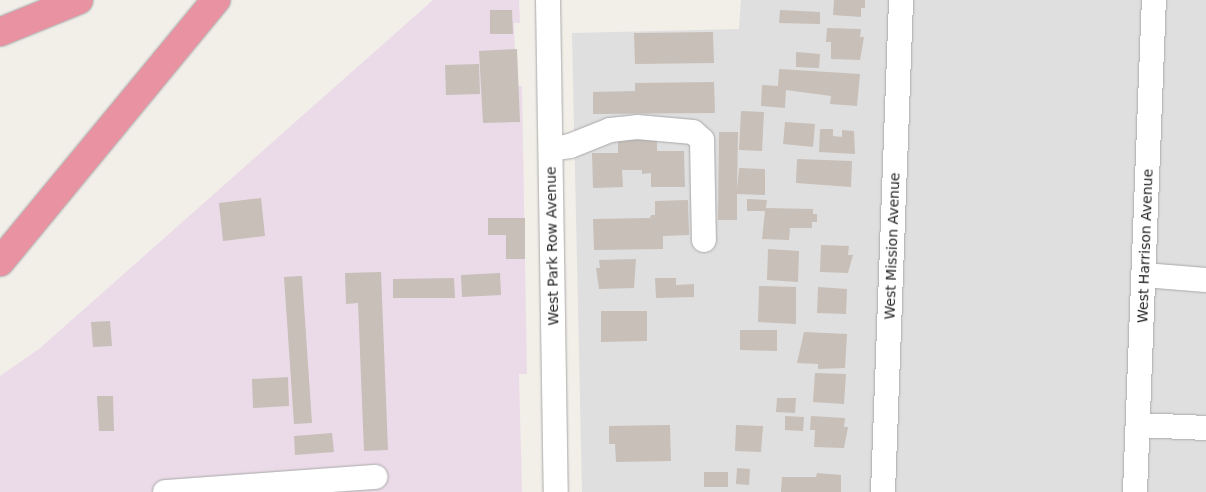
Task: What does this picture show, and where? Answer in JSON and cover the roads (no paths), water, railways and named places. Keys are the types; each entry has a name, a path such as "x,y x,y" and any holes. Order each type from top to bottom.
{"highway":[{"path":"9,29 79,0"},
{"path":"0,262 216,0"}],"street":[{"name":"West Park Row Avenue","path":"548,0 556,492"},
{"name":"West Mission Avenue","path":"883,492 901,0"},
{"name":"West Harrison Avenue","path":"1136,492 1154,0"},
{"path":"551,150 570,146 610,130 637,128 692,132 702,140 704,240"},
{"path":"1144,275 1206,280"},
{"path":"1138,425 1206,428"},
{"path":"165,492 375,477"}]}
